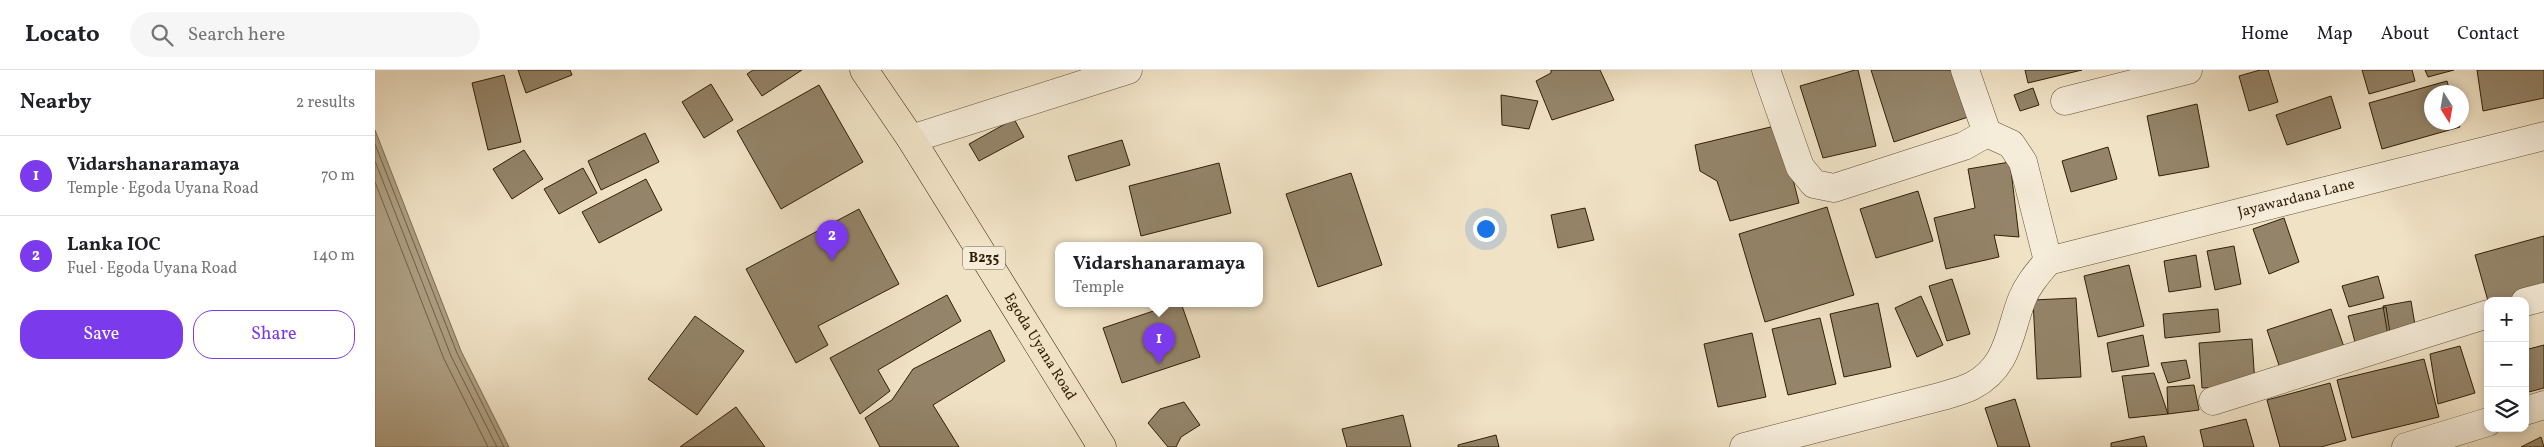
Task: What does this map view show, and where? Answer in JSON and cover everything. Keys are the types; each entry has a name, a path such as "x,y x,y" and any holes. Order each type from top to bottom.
{"main road":[{"name":"Egoda Uyana Road","path":"864,70 911,139 1102,447"}],"street":[{"path":"911,139 1128,70"},
{"path":"1765,70 1800,167 1814,184 1834,188 1965,146 1987,133"},
{"path":"1744,447 1943,396 1973,386 1997,364 2007,349 2022,298 2032,280 2049,261 2023,162 2011,144 1987,133 1965,70"},
{"path":"2065,101 2188,70"},
{"name":"Jayawardana Lane","path":"2049,261 2544,136"},
{"path":"2529,301 2544,296"},
{"path":"2213,400 2484,315"},
{"path":"2529,410 2544,405"},
{"path":"2406,447 2484,423"}],"water":[{"path":"375,130 461,351 509,447 375,447"}],"building":[{"path":"518,70 570,70 572,75 526,93"},
{"path":"753,70 802,70 762,96 747,74"},
{"path":"1551,70 1600,70 1614,100 1552,120 1536,81 1551,73"},
{"path":"1858,70 1876,146 1823,158 1800,86"},
{"path":"1871,70 1956,70 1971,116 1894,142"},
{"path":"2025,70 2082,70 2028,83"},
{"path":"2260,70 2268,70 2278,102 2249,111 2239,76"},
{"path":"2362,70 2412,70 2415,81 2369,94"},
{"path":"2425,70 2454,70 2428,77"},
{"path":"2477,70 2544,70 2544,98 2483,111"},
{"path":"504,75 521,142 488,150 472,83"},
{"path":"2447,81 2448,85 2433,85"},
{"path":"711,84 733,120 704,138 682,102"},
{"path":"819,85 863,162 781,209 737,131"},
{"path":"2424,87 2424,130 2449,130 2382,149 2369,103"},
{"path":"2033,88 2039,105 2020,111 2014,95"},
{"path":"1501,95 1538,101 1529,129 1502,125"},
{"path":"2331,96 2341,128 2287,145 2276,115"},
{"path":"2197,104 2209,167 2159,176 2147,116"},
{"path":"1014,119 1024,137 979,161 969,144"},
{"path":"1779,125 1799,203 1730,221 1717,181 1700,171 1695,145"},
{"path":"645,133 659,162 601,190 588,161"},
{"path":"1122,140 1130,165 1076,181 1068,156"},
{"path":"2108,147 2117,179 2071,192 2062,161"},
{"path":"524,150 543,179 512,199 493,169"},
{"path":"2010,162 2019,237 1994,235 1999,257 1946,269 1934,218 1975,208 1968,169"},
{"path":"1219,163 1231,213 1141,236 1129,186"},
{"path":"583,168 597,193 559,214 544,189"},
{"path":"1351,173 1382,265 1318,287 1286,194"},
{"path":"646,179 662,210 599,243 582,212"},
{"path":"1918,191 1933,241 1876,258 1860,209"},
{"path":"1827,207 1854,295 1765,322 1739,234"},
{"path":"1585,208 1594,240 1558,248 1551,215"},
{"path":"859,209 899,284 818,326 828,345 796,363 746,269"},
{"path":"2284,218 2299,262 2269,274 2253,229"},
{"path":"2544,236 2544,291 2522,297 2487,297 2475,255"},
{"path":"2234,246 2241,284 2215,290 2207,251"},
{"path":"2196,255 2201,287 2169,292 2164,261"},
{"path":"2129,265 2144,326 2098,337 2084,276"},
{"path":"2378,276 2384,298 2349,307 2342,286"},
{"path":"1952,279 1970,334 1947,341 1929,286"},
{"path":"947,295 961,321 878,370 890,391 860,414 830,358"},
{"path":"1921,296 1943,345 1917,357 1895,308"},
{"path":"2076,298 2081,377 2037,379 2033,300"},
{"path":"2411,301 2416,331 2388,336 2383,306"},
{"path":"1878,303 1891,367 1844,377 1830,314"},
{"path":"1165,307 1182,307 1200,357 1122,383 1103,328"},
{"path":"2386,307 2390,333 2355,342 2348,316"},
{"path":"2218,309 2220,332 2165,338 2163,314"},
{"path":"2331,309 2346,353 2282,374 2267,330"},
{"path":"695,316 744,351 697,415 648,379"},
{"path":"1820,318 1836,384 1788,395 1772,329"},
{"path":"990,330 1005,361 933,405 959,447 880,447 865,418 892,400 913,369"},
{"path":"1752,333 1766,397 1718,407 1704,344"},
{"path":"2143,335 2149,366 2112,372 2107,343"},
{"path":"2252,339 2255,385 2202,388 2199,343"},
{"path":"2544,345 2544,388 2529,392 2529,387 2529,349"},
{"path":"2460,346 2475,393 2438,404 2430,354"},
{"path":"2424,359 2439,417 2352,438 2337,380"},
{"path":"2186,360 2190,378 2168,383 2161,363"},
{"path":"2154,373 2168,414 2129,418 2122,376"},
{"path":"2330,383 2346,440 2321,447 2280,447 2267,400"},
{"path":"2194,385 2199,410 2168,414 2167,387"},
{"path":"2015,399 2030,447 1998,447 1985,408"},
{"path":"1184,402 1200,425 1181,437 1176,447 1168,447 1148,423 1160,409"},
{"path":"736,407 765,447 680,447"},
{"path":"1403,415 1411,447 1347,447 1342,429"},
{"path":"2246,419 2254,447 2204,447 2200,430"},
{"path":"1496,435 1499,447 1458,447 1458,445"},
{"path":"2144,436 2147,447 2111,447 2111,443"},
{"path":"2541,437 2544,447 2521,447"}],"place":[{"name":"Lanka IOC","path":"832,261"},
{"name":"Vidarshanaramaya","path":"1159,364"}]}
